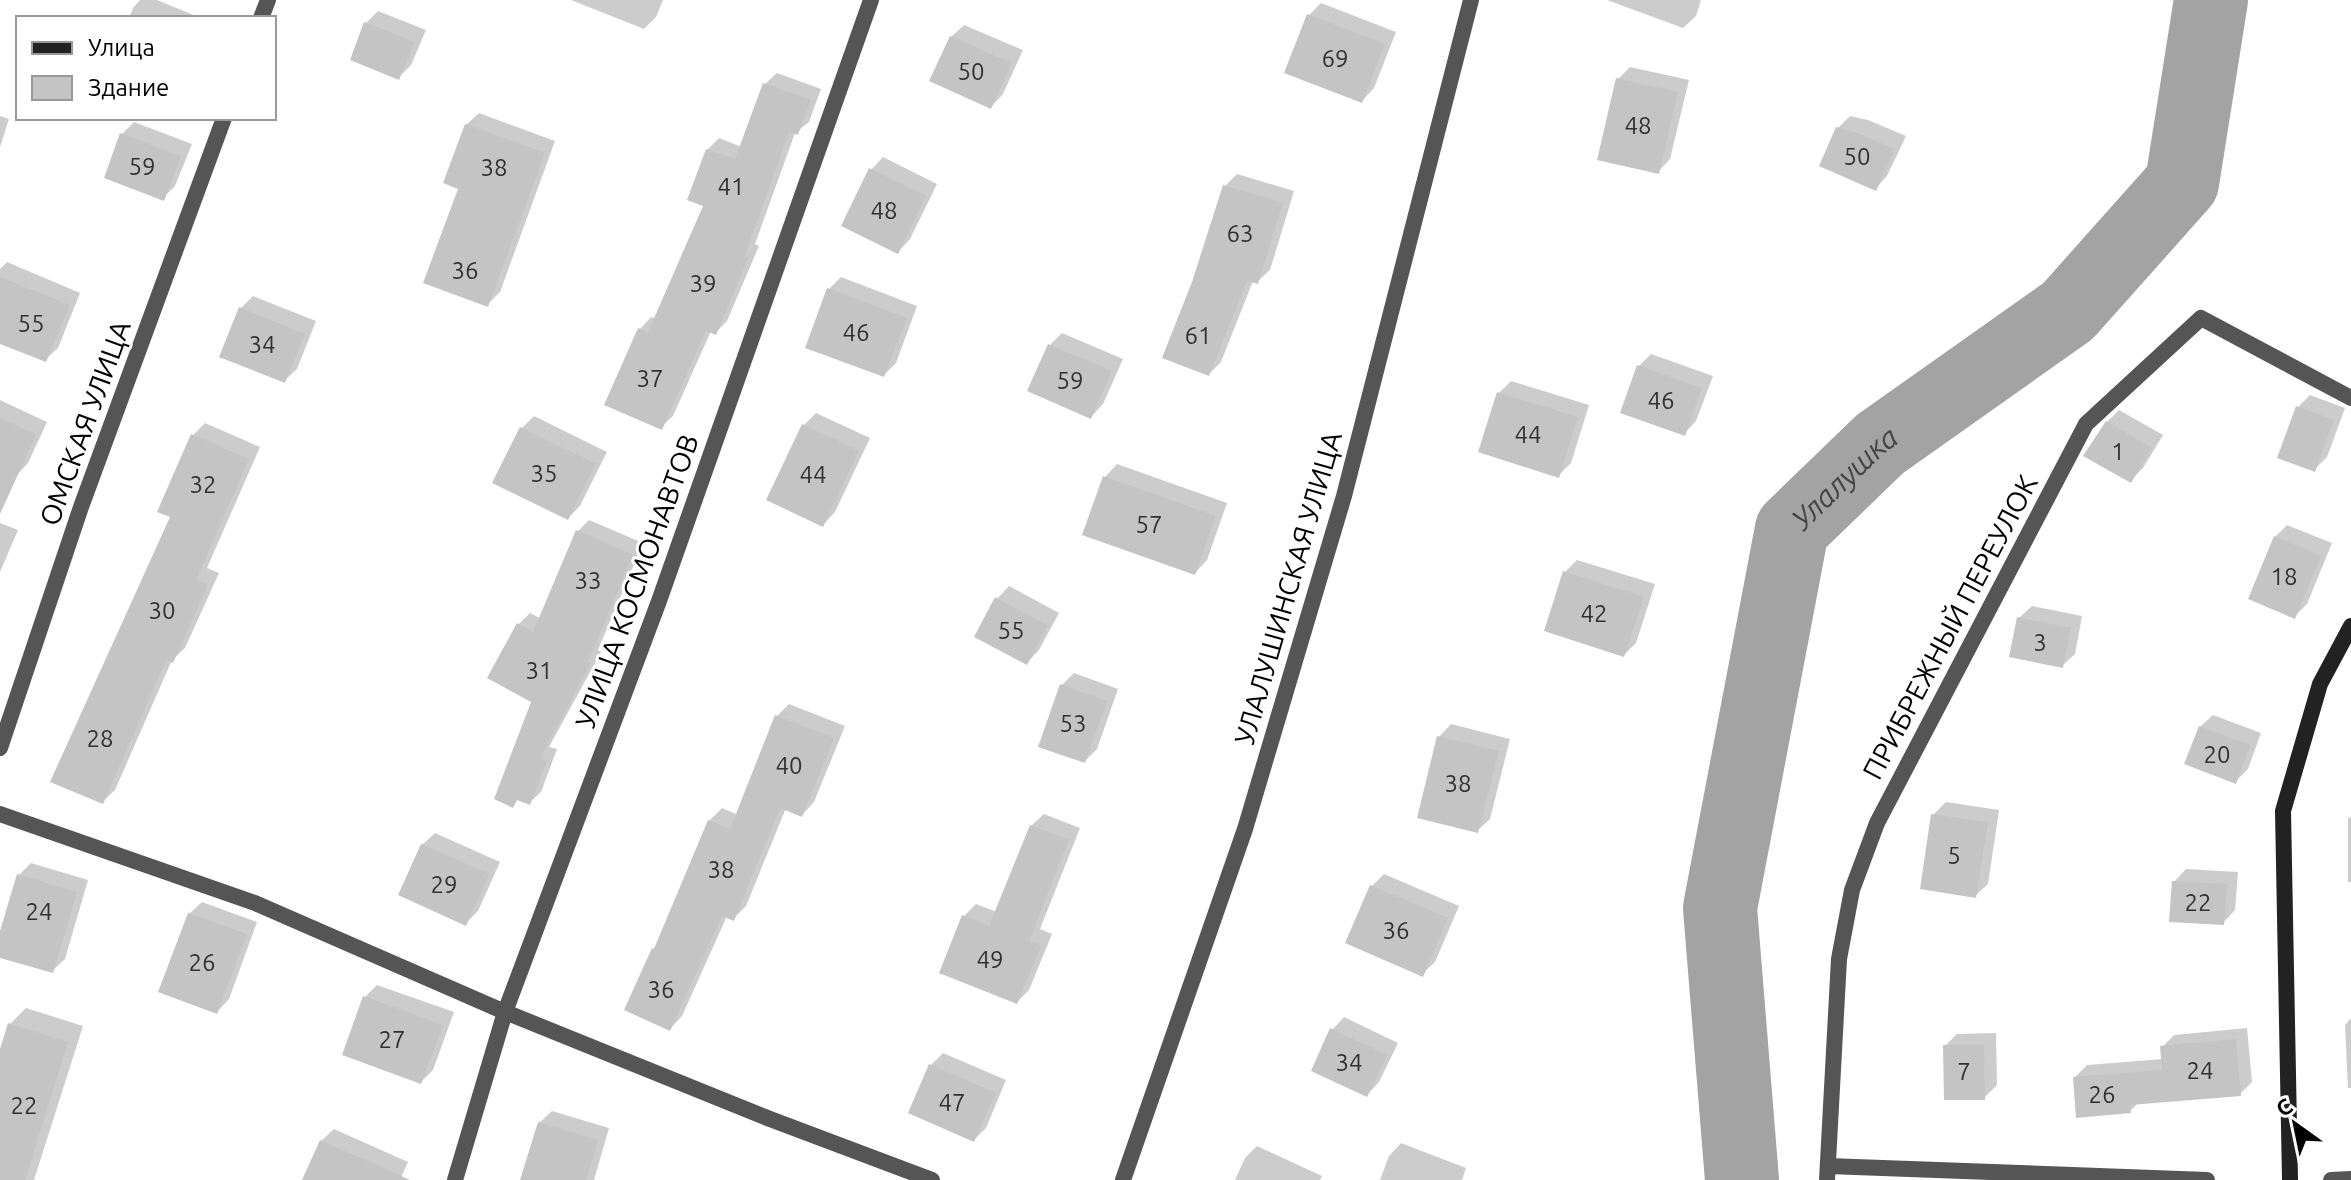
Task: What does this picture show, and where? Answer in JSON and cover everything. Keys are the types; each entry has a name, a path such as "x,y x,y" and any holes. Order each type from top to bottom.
{"street":[{"name":"УЛИЦА КОСМОНАВТОВ","path":"455,1180 505,1012 659,601 871,0"},
{"name":"УЛАЛУШИНСКАЯ УЛИЦА","path":"1123,1180 1245,829 1344,496 1471,0"},
{"name":"ОМСКАЯ УЛИЦА","path":"0,748 81,507 223,120"},
{"name":"ПРИБРЕЖНЫЙ ПЕРЕУЛОК","path":"1828,1173 1839,959 1852,890 1877,823 2086,424 2201,318 2351,398"},
{"path":"2290,1180 2283,811 2320,684 2351,626"},
{"path":"0,814 255,903 505,1012 755,1113 932,1180"},
{"path":"1828,1173 2207,1180"},
{"path":"2331,1180 2351,1179"}],"building":[{"path":"1307,14 1385,44 1362,103 1284,73"},
{"path":"364,22 415,42 399,80 350,60"},
{"path":"950,36 1012,63 991,109 929,81"},
{"path":"1616,78 1678,92 1659,174 1597,160"},
{"path":"763,83 811,100 798,135 789,132 745,255 749,257 716,335 706,331 662,430 604,405 638,328 648,332 703,206 687,200 706,149 735,159"},
{"path":"465,124 545,153 488,307 423,283 458,189 443,183"},
{"path":"1836,127 1895,149 1876,191 1819,166"},
{"path":"120,133 181,156 164,201 104,178"},
{"path":"869,168 926,196 898,254 841,226"},
{"path":"1223,185 1283,203 1258,284 1247,281 1209,376 1162,358 1192,282"},
{"path":"0,277 70,305 46,362 0,344"},
{"path":"827,288 907,318 884,377 805,348"},
{"path":"239,307 305,334 285,383 219,357"},
{"path":"1048,344 1112,371 1091,419 1027,391"},
{"path":"1637,365 1702,388 1685,436 1620,413"},
{"path":"1497,392 1578,417 1559,478 1478,452"},
{"path":"2296,406 2334,420 2315,472 2277,458"},
{"path":"0,418 36,435 0,514"},
{"path":"2106,421 2152,448 2131,483 2083,456"},
{"path":"802,424 859,451 823,527 766,500"},
{"path":"520,427 596,464 568,520 492,483"},
{"path":"191,434 249,459 196,580 208,585 173,663 166,660 103,804 50,782 170,517 157,512"},
{"path":"1103,476 1216,516 1195,575 1082,535"},
{"path":"576,530 633,555 588,662 591,663 540,758 547,761 530,805 517,800 513,808 494,799 531,702 487,678 517,623 533,632"},
{"path":"2274,536 2321,556 2295,619 2248,599"},
{"path":"1563,571 1644,597 1624,657 1544,631"},
{"path":"995,597 1048,626 1027,665 974,637"},
{"path":"2017,617 2071,628 2063,668 2009,657"},
{"path":"1060,684 1107,701 1085,763 1038,747"},
{"path":"775,715 834,738 802,817 780,808 734,921 722,916 670,1031 624,1010 654,949 708,820 730,829"},
{"path":"2199,726 2250,745 2236,784 2184,764"},
{"path":"1437,736 1499,751 1478,833 1417,818"},
{"path":"1931,814 1988,822 1976,898 1920,889"},
{"path":"1030,825 1069,840 1029,941 1041,946 1017,1004 939,973 962,915 989,926"},
{"path":"421,844 489,874 466,926 398,895"},
{"path":"17,874 77,892 53,973 0,958 0,931"},
{"path":"2172,881 2227,884 2224,925 2169,922"},
{"path":"1370,885 1448,918 1423,977 1345,943"},
{"path":"188,913 247,934 217,1014 158,992"},
{"path":"363,996 443,1025 421,1084 342,1055"},
{"path":"8,1023 68,1042 25,1180 0,1180 0,1049"},
{"path":"1330,1028 1387,1055 1367,1097 1311,1071"},
{"path":"2236,1039 2241,1096 2130,1105 2131,1113 2076,1118 2073,1077 2162,1070 2160,1046"},
{"path":"1943,1045 1984,1045 1985,1100 1944,1100"},
{"path":"929,1064 996,1093 974,1142 908,1113"},
{"path":"538,1122 598,1140 586,1180 520,1180"},
{"path":"320,1140 410,1180 302,1180"}],"waterway":[{"name":"Улалушка","path":"1742,1180 1720,908 1792,529 1880,444 2068,311 2182,183 2211,0"}]}
